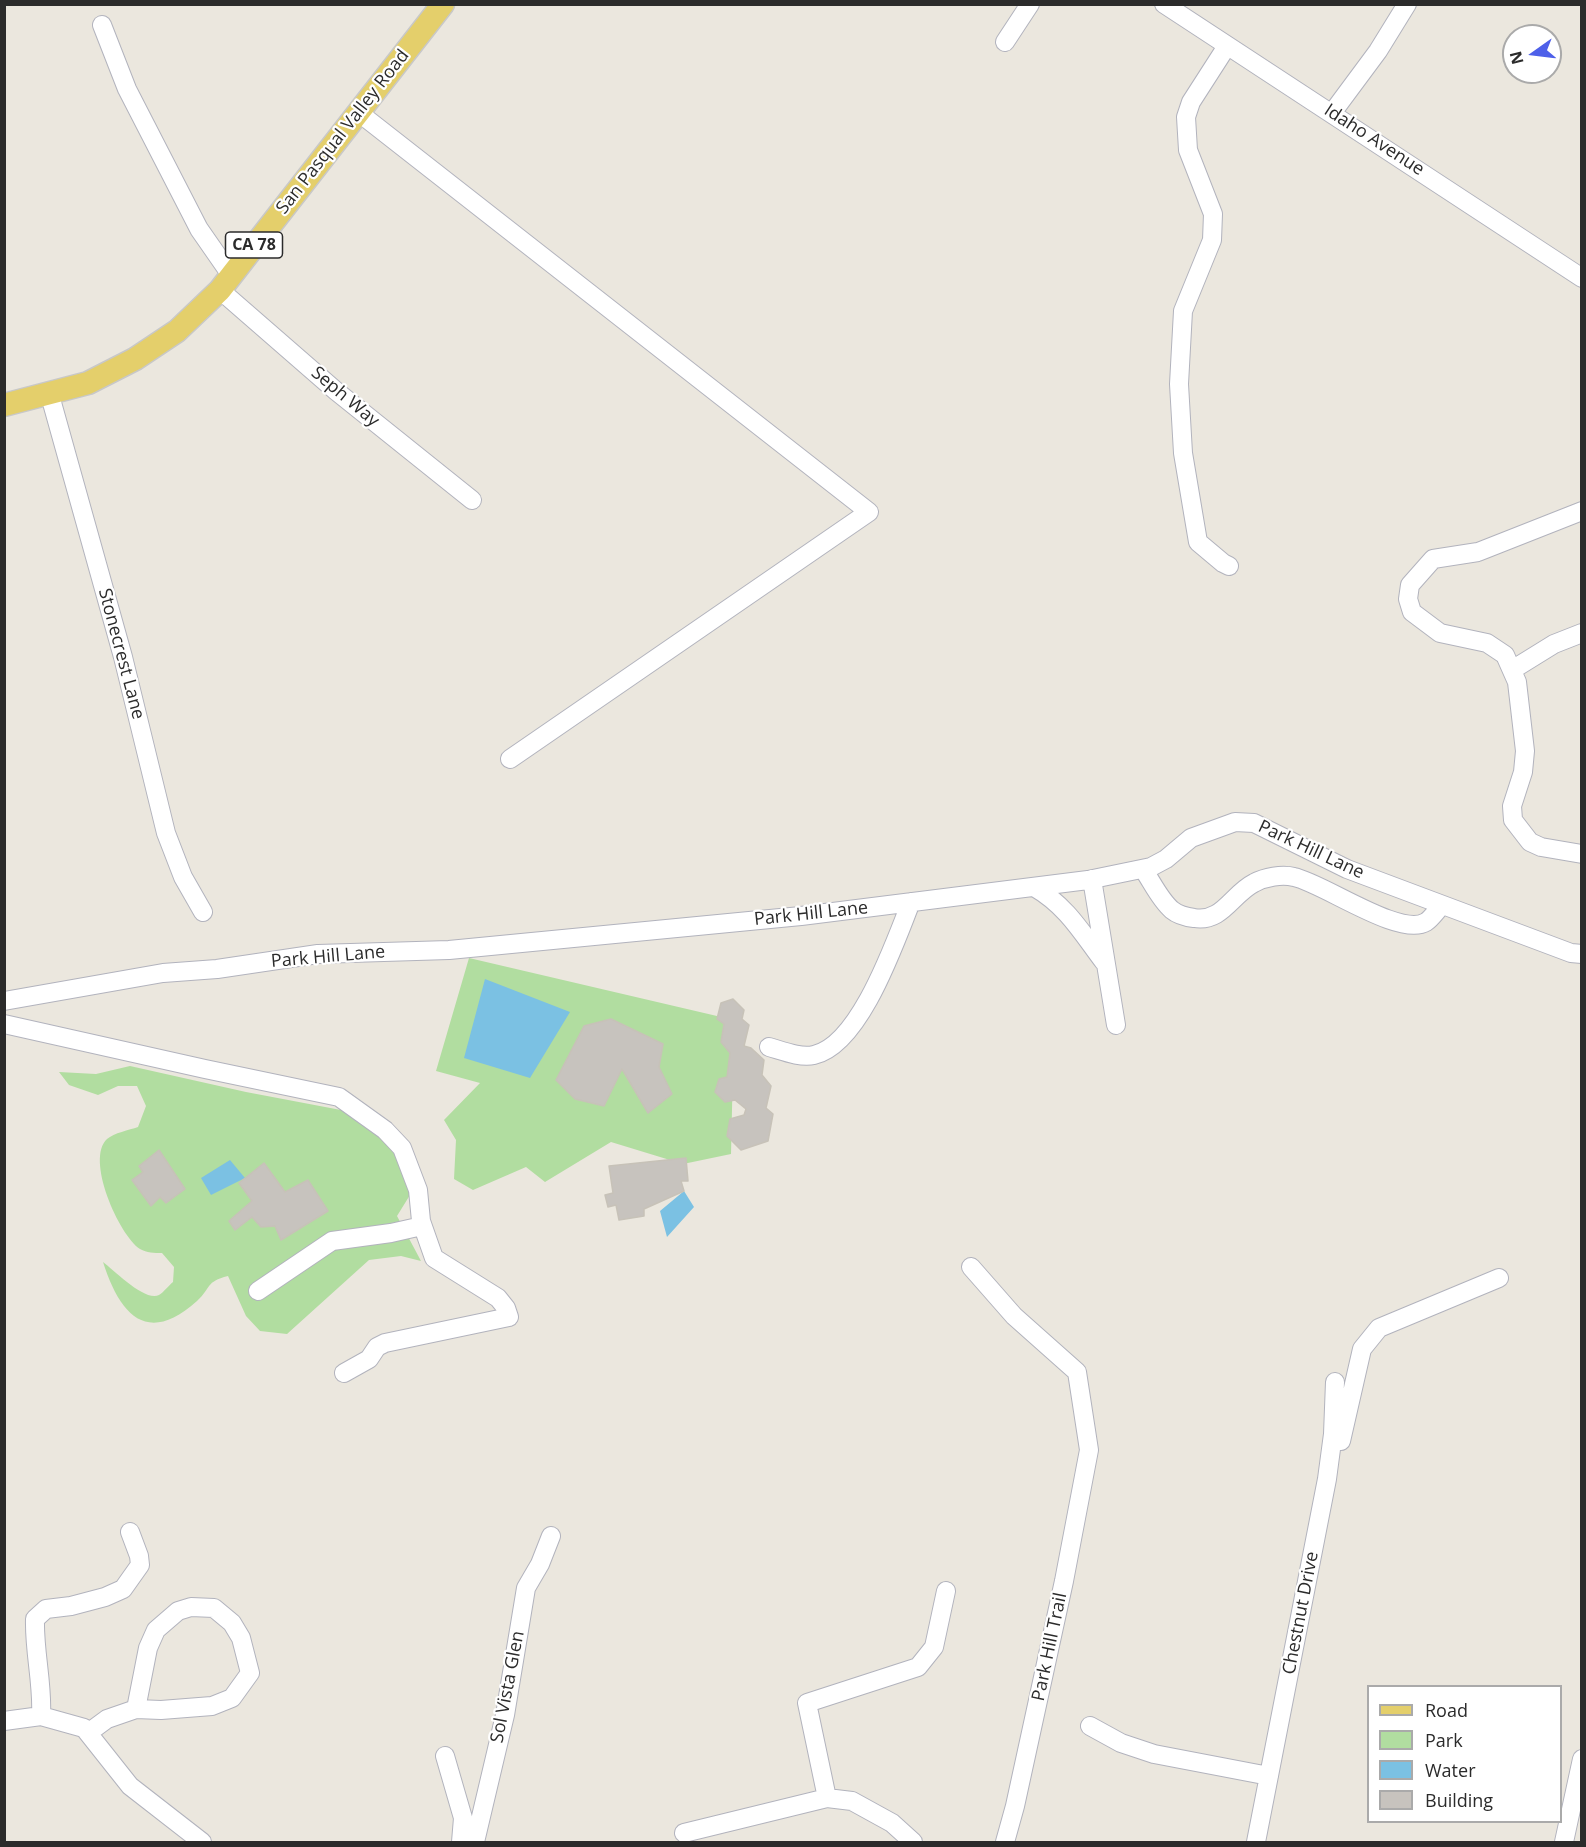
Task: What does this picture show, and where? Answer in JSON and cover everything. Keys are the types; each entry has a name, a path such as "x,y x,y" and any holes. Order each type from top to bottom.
{"main road":[{"name":"San Pasqual Valley Road","path":"4,405 88,383 135,359 177,331 225,283 443,4"}],"street":[{"path":"1005,42 1030,4"},
{"name":"Idaho Avenue","path":"1164,4 1581,278"},
{"path":"1332,113 1378,51 1407,4"},
{"name":"Seph Way","path":"102,25 127,89 225,283 336,391 472,500"},
{"path":"1227,46 1191,102 1186,117 1188,150 1213,214 1212,240 1183,311 1179,384 1183,453 1198,542 1229,566"},
{"path":"358,112 869,512 510,759"},
{"name":"Stonecrest Lane","path":"49,392 123,657 166,833 183,877 203,912"},
{"path":"1581,511 1478,552 1433,559 1410,585 1408,599 1412,612 1440,633 1487,643 1504,655 1517,682 1525,751 1523,772 1512,806 1513,820 1530,842 1541,847 1581,854"},
{"path":"1512,670 1556,643 1581,633"},
{"name":"Park Hill Lane","path":"4,1001 163,973 217,969 318,954 450,950 801,916 1092,879 1151,867 1166,859 1191,838 1235,822 1254,823 1347,869 1570,953 1581,954"},
{"path":"1143,869 1173,911 1185,917 1199,919 1218,915 1254,882 1278,876 1295,877 1384,918 1411,925 1426,922 1442,904"},
{"path":"1092,879 1116,1025"},
{"path":"1034,887 1051,897 1073,919 1106,966"},
{"path":"769,1047 806,1056 815,1055 823,1052 844,1036 868,1001 911,902"},
{"path":"4,1023 339,1097 385,1130 402,1148 418,1190 423,1226 434,1258 498,1298 506,1308 508,1317 385,1343 377,1347 369,1359 344,1373"},
{"path":"258,1291 332,1241 423,1226"},
{"name":"Park Hill Trail","path":"971,1267 1014,1316 1077,1372 1089,1449 1064,1581 1015,1806 1005,1842"},
{"path":"1327,1479 1338,1452 1362,1349 1378,1328 1499,1278"},
{"name":"Chestnut Drive","path":"1256,1842 1327,1479 1333,1434 1335,1382"},
{"path":"41,1716 42,1696 34,1640 35,1619 46,1609 71,1606 105,1597 123,1589 140,1565 130,1532"},
{"name":"Sol Vista Glen","path":"475,1842 505,1714 526,1588 540,1564 551,1536"},
{"path":"826,1797 807,1703 918,1667 934,1647 946,1591"},
{"path":"88,1733 107,1719 136,1708 161,1710 212,1706 232,1698 250,1673 242,1638 232,1623 214,1608 191,1607 178,1611 156,1630 148,1648 136,1708"},
{"path":"4,1721 41,1716 84,1728 130,1786 202,1842"},
{"path":"1090,1725 1121,1743 1154,1754 1269,1776"},
{"path":"445,1756 463,1818 461,1842"},
{"path":"1563,1842 1581,1759"},
{"path":"684,1833 826,1797 852,1801 892,1823 913,1842"}],"green space":[{"path":"469,958 734,1020 731,1154 683,1164 611,1142 545,1182 526,1167 473,1190 454,1179 456,1140 444,1120 480,1083 436,1071"},
{"path":"130,1066 246,1092 362,1114 388,1142 406,1174 410,1195 397,1216 421,1261 401,1256 369,1260 287,1334 260,1331 246,1316 228,1276 212,1283 197,1301 164,1321 150,1322 138,1318 118,1297 103,1262 138,1290 153,1296 161,1294 173,1282 174,1267 162,1253 151,1253 140,1249 123,1229 107,1196 100,1163 101,1149 107,1139 138,1127 146,1106 137,1086 118,1086 98,1095 69,1085 59,1072 96,1074"}],"water":[{"path":"485,979 570,1012 530,1078 464,1058"},
{"path":"230,1160 245,1178 211,1195 201,1178"},
{"path":"684,1191 694,1207 667,1237 660,1211"}],"building":[{"path":"733,999 744,1010 742,1019 749,1025 744,1046 751,1048 764,1060 762,1075 771,1086 766,1108 773,1114 768,1141 741,1150 727,1136 730,1119 744,1115 746,1109 735,1100 725,1102 715,1092 719,1079 727,1077 730,1053 721,1042 724,1024 717,1019 721,1003"},
{"path":"611,1019 663,1044 659,1067 672,1094 648,1113 622,1069 604,1106 575,1099 556,1080 584,1026"},
{"path":"159,1150 185,1189 166,1203 160,1197 151,1206 132,1180 143,1172 139,1166"},
{"path":"686,1158 688,1181 681,1181 684,1191 644,1209 644,1216 619,1220 616,1205 608,1207 605,1195 613,1193 609,1166"},
{"path":"264,1163 285,1192 308,1180 328,1211 281,1240 275,1226 261,1227 252,1217 235,1230 229,1221 252,1201 239,1183"}]}
